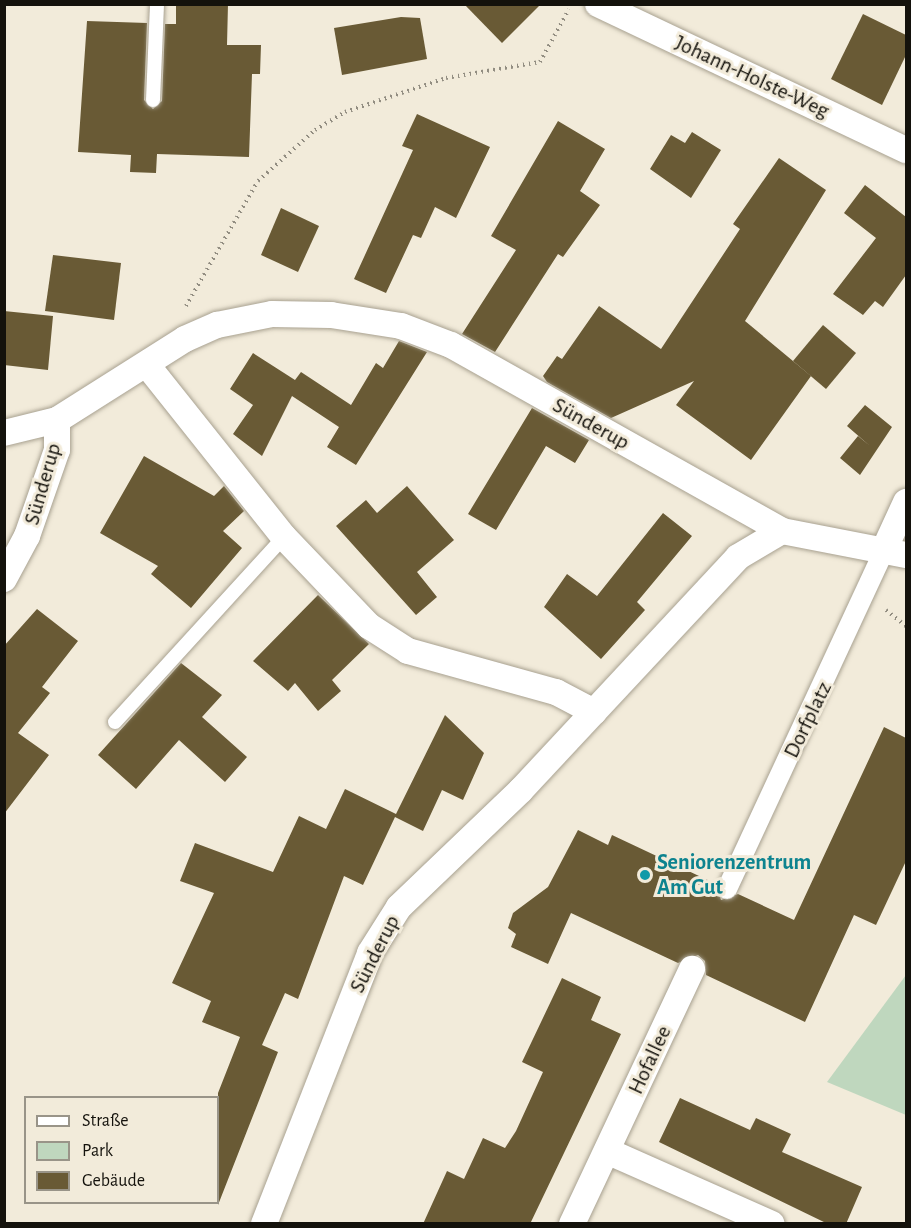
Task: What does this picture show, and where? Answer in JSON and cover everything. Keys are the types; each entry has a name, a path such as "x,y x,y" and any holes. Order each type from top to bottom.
{"street":[{"name":"Johann-Holste-Weg","path":"598,4 906,150"},
{"name":"Sünderup","path":"4,433 57,420 185,339 217,325 272,314 331,315 401,326 451,345 782,531"},
{"path":"147,364 284,537 369,626 408,651 556,692 594,712"},
{"name":"Sünderup","path":"4,579 27,536 57,450 57,420"},
{"path":"782,531 895,552 906,502"},
{"name":"Sünderup","path":"264,1224 370,954 399,907 594,712 738,557 782,531"},
{"name":"Dorfplatz","path":"727,889 866,598 895,552"},
{"name":"Hofallee","path":"572,1224 692,969"},
{"path":"607,1151 772,1224"}],"lane":[{"path":"153,100 157,4"},
{"path":"115,722 284,537"}],"path":[{"path":"185,339 184,310 258,181 315,129 345,112 446,78 540,62 571,4"}],"green space":[{"path":"906,975 906,1115 827,1082"}],"building":[{"path":"176,4 228,4 227,45 261,45 260,74 252,74 249,157 157,154 156,173 130,172 131,155 78,152 87,21 147,23 144,100 153,109 162,101 165,24 176,24"},
{"path":"464,4 541,4 502,43"},
{"path":"863,14 906,35 906,55 882,105 831,79"},
{"path":"401,17 420,18 427,59 342,75 334,28"},
{"path":"417,114 490,147 456,218 435,207 421,238 413,235 386,293 354,279 413,150 402,146"},
{"path":"558,121 605,149 580,191 600,205 563,257 558,254 495,352 462,334 516,250 491,236"},
{"path":"692,132 721,150 691,198 650,169 671,135 685,143"},
{"path":"779,158 826,190 745,321 811,376 751,460 676,405 694,381 611,418 547,382 543,376 557,356 562,359 599,306 661,349 740,229 733,224"},
{"path":"865,185 906,217 906,275 883,307 875,301 863,315 833,294 876,238 844,213"},
{"path":"281,208 319,226 298,272 261,255"},
{"path":"53,255 121,263 114,320 45,311"},
{"path":"4,311 53,316 48,370 4,365"},
{"path":"823,325 856,353 826,389 793,361"},
{"path":"399,341 427,352 356,465 327,447 339,427 292,396 262,456 233,434 253,405 230,389 253,353 295,380 301,372 351,405 376,363 383,368"},
{"path":"865,405 892,427 860,475 840,458 858,436 870,446 847,426"},
{"path":"532,408 589,440 575,463 546,446 496,530 468,514"},
{"path":"144,456 214,496 224,486 244,511 223,531 242,548 191,608 151,574 158,566 100,533"},
{"path":"407,486 454,540 417,572 437,597 416,615 336,526 366,500 377,513"},
{"path":"663,513 692,536 637,602 645,610 601,659 544,607 567,574 597,596"},
{"path":"318,595 369,644 332,680 341,691 318,711 295,683 288,691 253,661"},
{"path":"37,609 78,641 42,687 50,693 18,733 49,755 4,814 4,646"},
{"path":"181,663 222,695 202,717 247,757 225,782 179,740 136,789 98,755"},
{"path":"445,715 484,753 463,800 442,790 423,831 395,817 363,885 344,876 298,999 285,993 262,1045 278,1052 219,1202 218,1093 240,1037 202,1022 211,1001 172,983 214,893 180,881 195,843 273,872 299,816 326,829 345,789 396,814"},
{"name":"Seniorenzentrum Am Gut","path":"884,727 906,738 906,861 876,925 854,915 805,1022 706,975 705,961 698,955 678,963 571,913 548,964 511,947 516,934 508,928 513,913 548,887 578,830 608,845 612,835 716,884 721,900 738,894 794,920"},
{"path":"562,978 601,997 591,1020 621,1034 530,1224 423,1224 447,1171 464,1179 483,1138 505,1148 516,1131 543,1072 522,1062"},
{"path":"680,1098 750,1130 756,1118 791,1134 782,1152 862,1187 846,1224 828,1224 659,1142"}],"place":[{"name":"Seniorenzentrum Am Gut","path":"645,875"}]}
